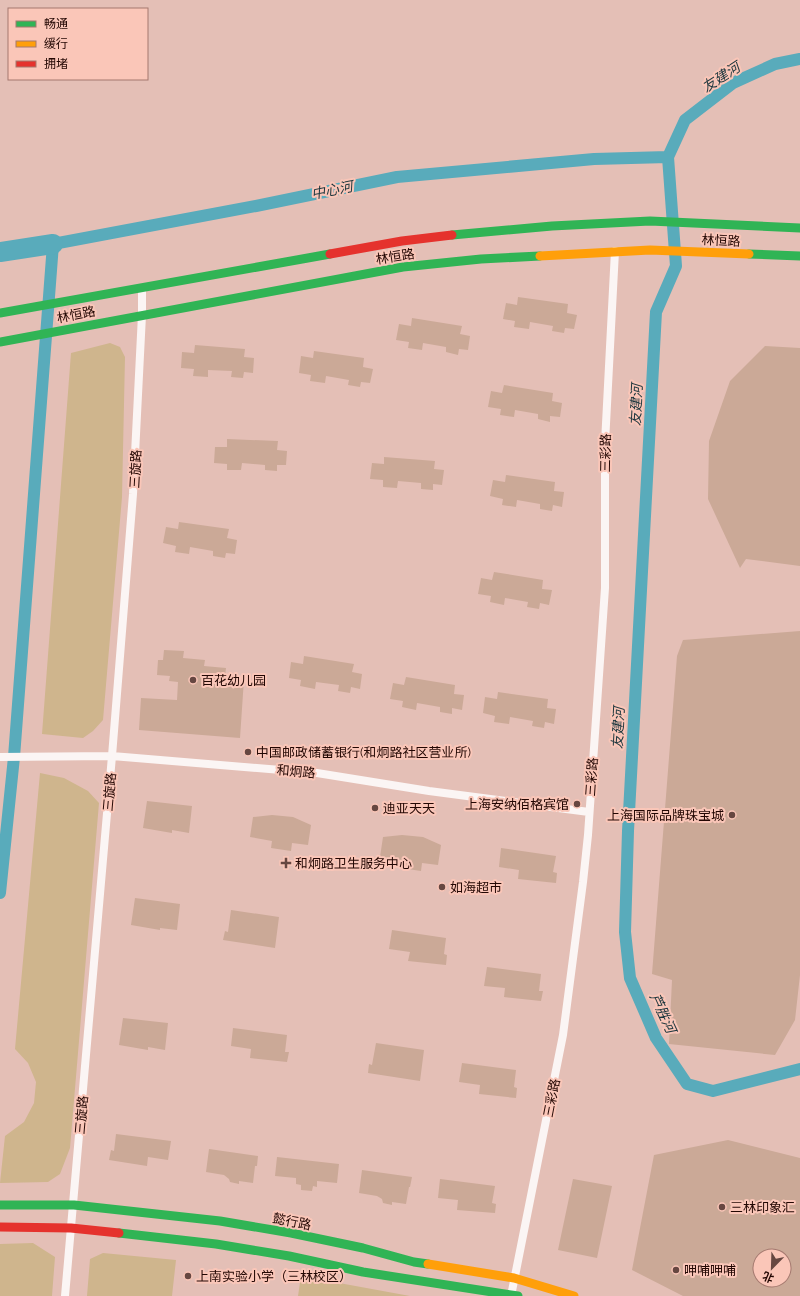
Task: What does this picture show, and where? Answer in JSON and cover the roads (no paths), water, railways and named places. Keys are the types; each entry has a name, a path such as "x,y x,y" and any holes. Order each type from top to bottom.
{"main road":[{"name":"林恒路","path":"2,313 402,241 500,230 650,221 800,228"},
{"name":"林恒路","path":"0,342 403,268 481,259 650,250 800,256"},
{"name":"懿行路","path":"0,1205 74,1205 220,1221 363,1248 414,1262 514,1278 574,1296"},
{"path":"0,1227 71,1228 216,1244 289,1256 363,1272 513,1295"}],"street":[{"name":"三彩路","path":"513,1295 514,1278 563,1035 583,882 605,588 605,443 615,251"},
{"name":"三旋路","path":"65,1296 74,1205 133,494 142,288"},
{"name":"和炯路","path":"0,757 112,756 317,773 429,791 589,812"}],"waterway":[{"name":"友建河","path":"800,59 775,64 733,83 685,120 668,157 676,266 656,312 628,831 625,932 630,978 656,1038 687,1084 713,1091 800,1069"},
{"path":"0,893 14,757 53,244 256,206 397,177 594,159 668,157"},
{"name":"中心河","path":"0,252 53,244"}],"place":[{"name":"百花幼儿园","path":"193,680"},
{"name":"中国邮政储蓄银行(和炯路社区营业所)","path":"248,752"},
{"name":"上海安纳佰格宾馆","path":"577,804"},
{"name":"迪亚天天","path":"375,808"},
{"name":"上海国际品牌珠宝城","path":"732,815"},
{"name":"和炯路卫生服务中心","path":"286,863"},
{"name":"如海超市","path":"442,887"},
{"name":"三林印象汇","path":"722,1207"},
{"name":"呷哺呷哺","path":"676,1270"},
{"name":"上南实验小学（三林校区）","path":"188,1276"}],"water label":[{"name":"芦胜河","path":"663,1013"}]}
